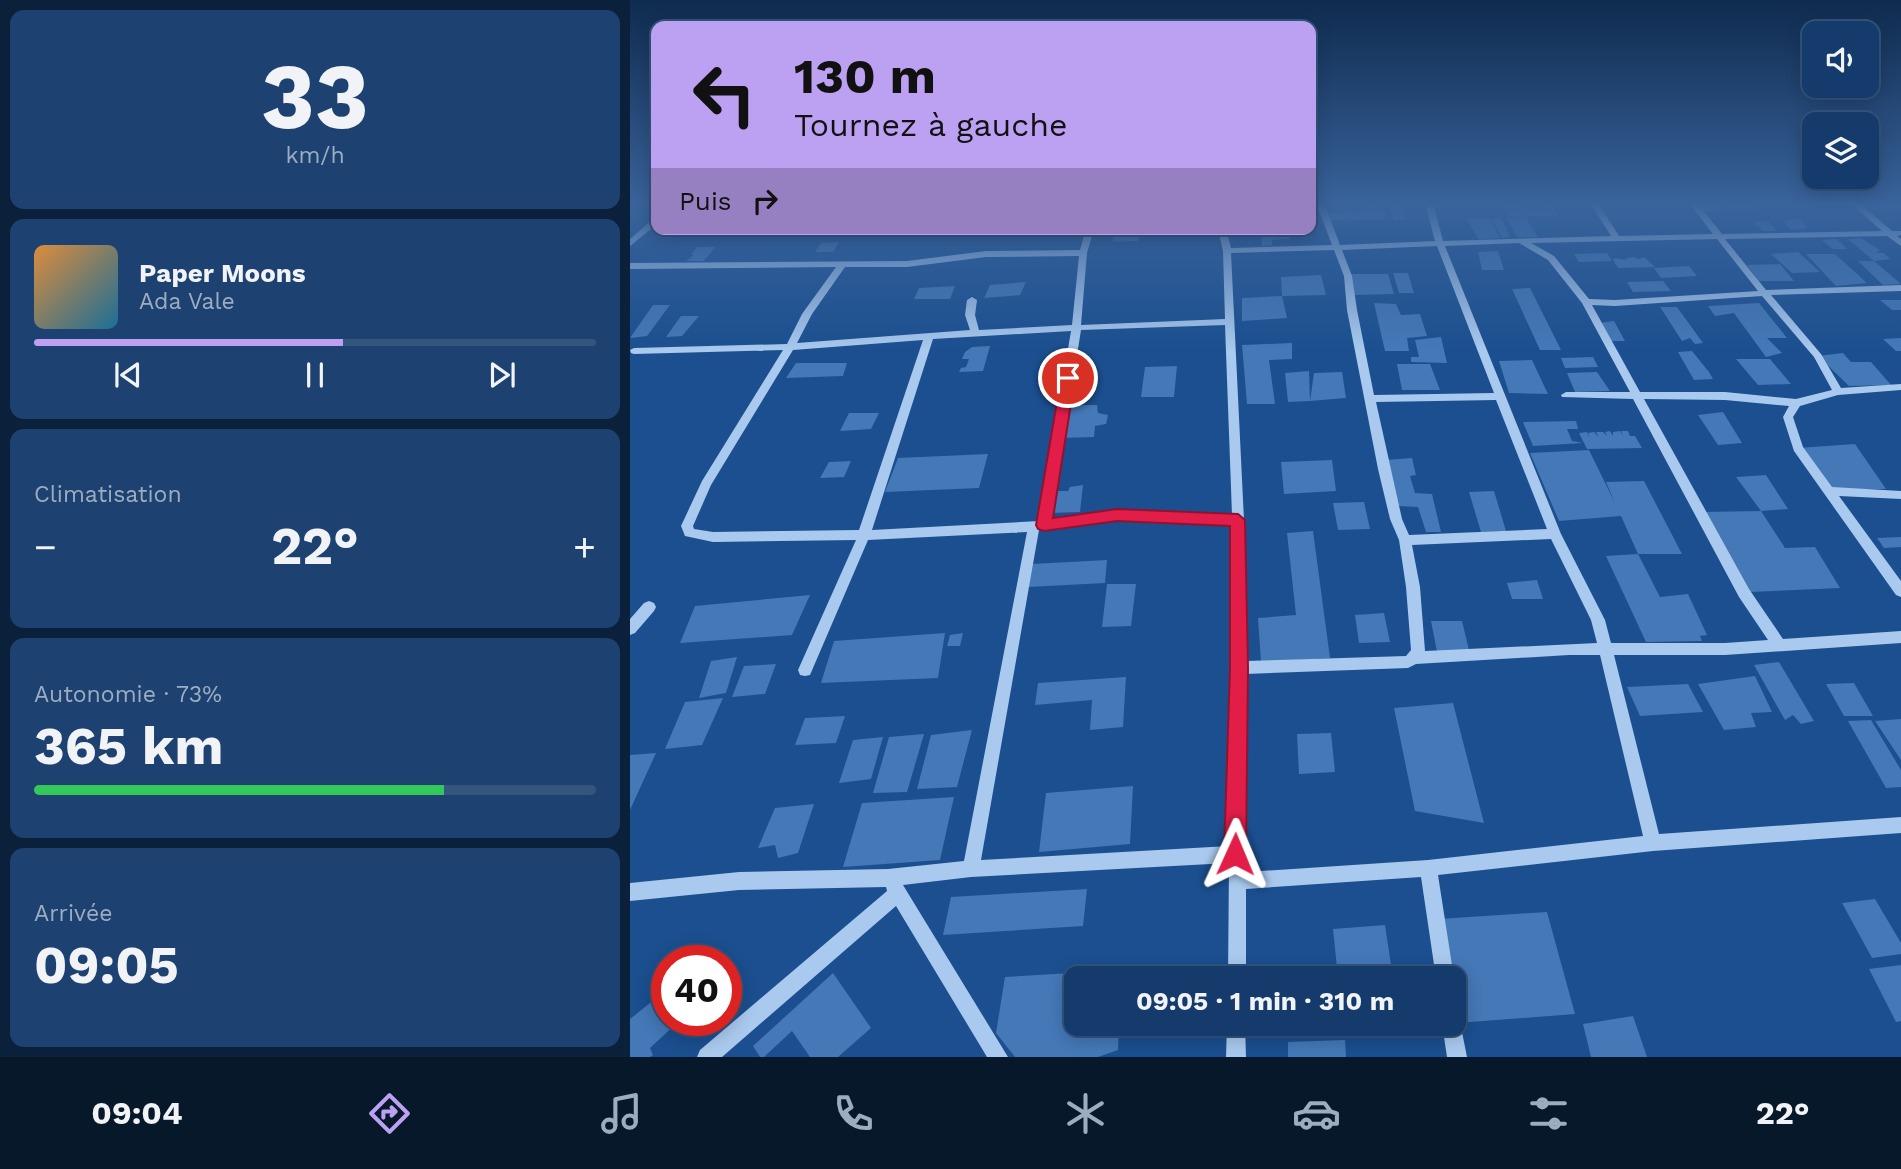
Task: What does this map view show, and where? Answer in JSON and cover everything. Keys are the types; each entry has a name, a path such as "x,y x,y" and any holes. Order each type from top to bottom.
{"street":[{"path":"1227,252 1238,520 1239,668 1235,854 1237,966"},
{"path":"1239,668 1408,662 1418,651 1413,587 1405,540 1396,519 1384,469 1352,310 1348,276 1340,252"},
{"path":"1443,252 1555,534 1598,620 1653,843"},
{"path":"1541,252 1551,258 1586,302 1744,593 1780,646"},
{"path":"1731,252 1818,356 1838,392"},
{"path":"630,266 907,264 986,254 1083,253 1076,330 971,869"},
{"path":"844,264 807,314 790,347 706,484 687,526 689,533 713,537 863,535 1039,526 1117,515 1238,520"},
{"path":"1586,302 1615,303 1764,293 1901,288"},
{"path":"972,299 970,315 975,332"},
{"path":"634,351 790,347 975,332 1230,322"},
{"path":"804,670 863,535 929,336"},
{"path":"1566,395 1725,396 1796,403 1838,392 1901,387"},
{"path":"1372,399 1500,396"},
{"path":"1796,403 1788,417 1798,448 1901,591"},
{"path":"1828,491 1901,495"},
{"path":"1405,540 1555,534"},
{"path":"630,629 649,607"},
{"path":"1414,658 1607,649 1780,646 1901,637"},
{"path":"1237,881 1428,868 1653,843 1901,825"},
{"path":"630,892 739,881 893,885 971,869 1235,854"},
{"path":"1428,868 1443,966"},
{"path":"706,1057 893,885"},
{"path":"893,885 999,1057"},
{"path":"1236,1036 1236,1057"},
{"path":"1454,1036 1457,1057"}],"building":[{"path":"693,252 711,252 704,261 686,261 694,255 691,255"},
{"path":"1478,252 1498,252 1504,270 1482,270"},
{"path":"1798,252 1820,272 1792,273 1771,254"},
{"path":"1864,252 1884,253 1890,259 1874,261"},
{"path":"1607,253 1612,261 1579,262 1574,254"},
{"path":"1806,254 1835,254 1867,283 1836,286"},
{"path":"1644,257 1655,267 1618,268 1613,260"},
{"path":"1858,261 1874,261 1901,284 1883,285"},
{"path":"1780,264 1794,281 1759,281 1747,265"},
{"path":"1689,266 1697,276 1661,278 1654,268"},
{"path":"1393,273 1408,273 1414,293 1399,293"},
{"path":"1349,274 1388,274 1394,294 1353,295"},
{"path":"1321,275 1326,295 1282,296 1281,277"},
{"path":"1663,281 1671,291 1633,292 1627,282"},
{"path":"1026,282 1020,295 984,298 990,285"},
{"path":"955,286 950,299 914,299 919,288"},
{"path":"1530,288 1561,350 1540,350 1512,289"},
{"path":"1282,296 1287,318 1242,321 1242,298"},
{"path":"1880,300 1901,300 1901,310 1892,310"},
{"path":"1374,303 1396,304 1401,315 1420,314 1427,336 1407,338 1409,351 1385,351"},
{"path":"1759,303 1787,338 1767,338 1782,353 1766,357 1734,313 1715,316 1708,306"},
{"path":"653,305 670,305 647,336 630,338"},
{"path":"1660,307 1677,307 1703,343 1695,344 1690,338 1682,341"},
{"path":"681,316 699,316 682,336 666,337"},
{"path":"1614,321 1625,341 1609,341 1599,323"},
{"path":"1441,337 1447,363 1411,362 1411,357 1419,357 1415,340"},
{"path":"1901,338 1901,351 1896,351 1883,339"},
{"path":"1292,343 1292,359 1269,360 1275,404 1247,404 1242,345"},
{"path":"990,346 983,371 959,372 966,367 969,359 962,359 965,352 972,347"},
{"path":"1692,351 1713,379 1694,380 1678,352"},
{"path":"1843,353 1851,362 1871,362 1891,385 1849,386 1818,356"},
{"path":"1593,357 1598,367 1565,368 1561,358"},
{"path":"1736,359 1770,359 1791,384 1758,385"},
{"path":"1532,360 1548,394 1509,393 1499,361"},
{"path":"796,363 847,363 843,376 786,378"},
{"path":"1397,364 1430,364 1440,390 1402,390"},
{"path":"1177,366 1174,397 1141,397 1145,367"},
{"path":"1309,371 1310,401 1288,402 1285,373"},
{"path":"1342,372 1346,398 1310,401 1314,373"},
{"path":"1597,372 1610,391 1575,392 1567,373"},
{"path":"1067,405 1097,405 1098,413 1108,415 1106,424 1095,426 1094,437 1061,438"},
{"path":"1723,412 1742,443 1718,445 1698,415"},
{"path":"849,413 879,413 871,429 840,431"},
{"path":"1576,421 1578,429 1567,429 1572,441 1583,443 1533,446 1523,422"},
{"path":"1610,431 1613,436 1613,432 1620,431 1623,436 1621,431 1628,431 1630,436 1635,436 1642,448 1587,449 1579,433 1587,432 1589,438 1588,433 1594,432 1599,437 1596,432 1603,432 1607,436 1605,432"},
{"path":"1855,444 1886,489 1833,489 1798,448"},
{"path":"1589,450 1615,503 1606,482 1644,481 1682,554 1638,554 1621,516 1559,521 1530,453"},
{"path":"988,454 979,488 885,492 898,458"},
{"path":"1412,458 1416,475 1410,476 1415,493 1432,494 1441,532 1426,532 1418,507 1398,506 1386,460"},
{"path":"1332,460 1336,491 1284,494 1281,462"},
{"path":"851,461 844,477 820,478 829,462"},
{"path":"1766,475 1788,509 1761,511 1736,477"},
{"path":"1083,485 1080,512 1050,513 1055,491 1068,491 1070,487"},
{"path":"1494,491 1506,531 1481,532 1469,492"},
{"path":"1364,502 1370,529 1338,530 1333,503"},
{"path":"1761,511 1785,548 1815,547 1840,588 1749,592 1702,512"},
{"path":"1313,531 1330,658 1261,662 1258,618 1296,615 1287,533"},
{"path":"1901,537 1901,547 1884,548 1877,538"},
{"path":"1638,554 1660,597 1688,594 1707,635 1700,636 1702,641 1646,642 1606,556"},
{"path":"1107,560 1105,583 1028,587 1032,564"},
{"path":"1537,580 1543,599 1512,599 1507,583"},
{"path":"1107,584 1136,584 1131,626 1102,627"},
{"path":"810,595 792,635 680,643 695,606"},
{"path":"1384,613 1390,642 1359,643 1355,615"},
{"path":"1431,621 1462,621 1469,650 1437,652"},
{"path":"945,633 938,678 821,683 834,641"},
{"path":"963,633 960,646 947,646 950,635"},
{"path":"737,657 726,693 699,698 711,661"},
{"path":"1779,662 1814,721 1801,724 1793,715 1785,720 1754,665"},
{"path":"776,664 765,694 732,697 744,666"},
{"path":"1755,676 1772,712 1751,713 1756,727 1724,730 1698,684"},
{"path":"1126,677 1123,727 1090,730 1092,700 1035,705 1038,683"},
{"path":"1854,683 1873,716 1844,716 1826,684"},
{"path":"1688,684 1703,712 1640,716 1627,687"},
{"path":"723,698 702,745 665,749 685,702"},
{"path":"1453,703 1484,823 1415,811 1394,708"},
{"path":"845,716 836,743 795,745 805,718"},
{"path":"1901,719 1901,760 1875,721"},
{"path":"1871,720 1901,770 1901,787 1886,788 1848,721"},
{"path":"972,730 957,787 917,789 931,735"},
{"path":"1331,733 1335,772 1299,774 1297,734"},
{"path":"924,734 907,792 873,793 889,737"},
{"path":"883,737 871,779 839,783 853,740"},
{"path":"656,753 630,810 630,755"},
{"path":"1133,786 1130,844 1039,852 1046,793"},
{"path":"954,797 940,860 843,867 862,803"},
{"path":"814,804 798,853 778,858 775,845 758,848 775,808"},
{"path":"1087,889 1083,926 943,935 951,897"},
{"path":"1875,899 1901,943 1901,954 1872,958 1842,903"},
{"path":"1547,912 1575,1014 1466,1022 1466,966 1447,966 1439,919"},
{"path":"1385,925 1391,966 1337,966 1333,929"},
{"path":"1901,965 1901,1021 1896,1022 1869,969"},
{"path":"833,973 871,1028 838,1057 810,1057 792,1031 764,1057 760,1057 753,1046"},
{"path":"1064,974 1064,1036 1119,1036 1118,1050 1098,1057 1015,1057 996,1033 1005,977"},
{"path":"651,1002 651,1036 663,1036 650,1048 653,1055 650,1057 630,1057 630,1019"},
{"path":"1633,1016 1647,1057 1591,1057 1583,1024"},
{"path":"1345,1040 1346,1057 1288,1057 1288,1042"}],"route":[{"path":"1068,378 1044,525 1117,515 1238,520 1239,668 1235,854"}]}
